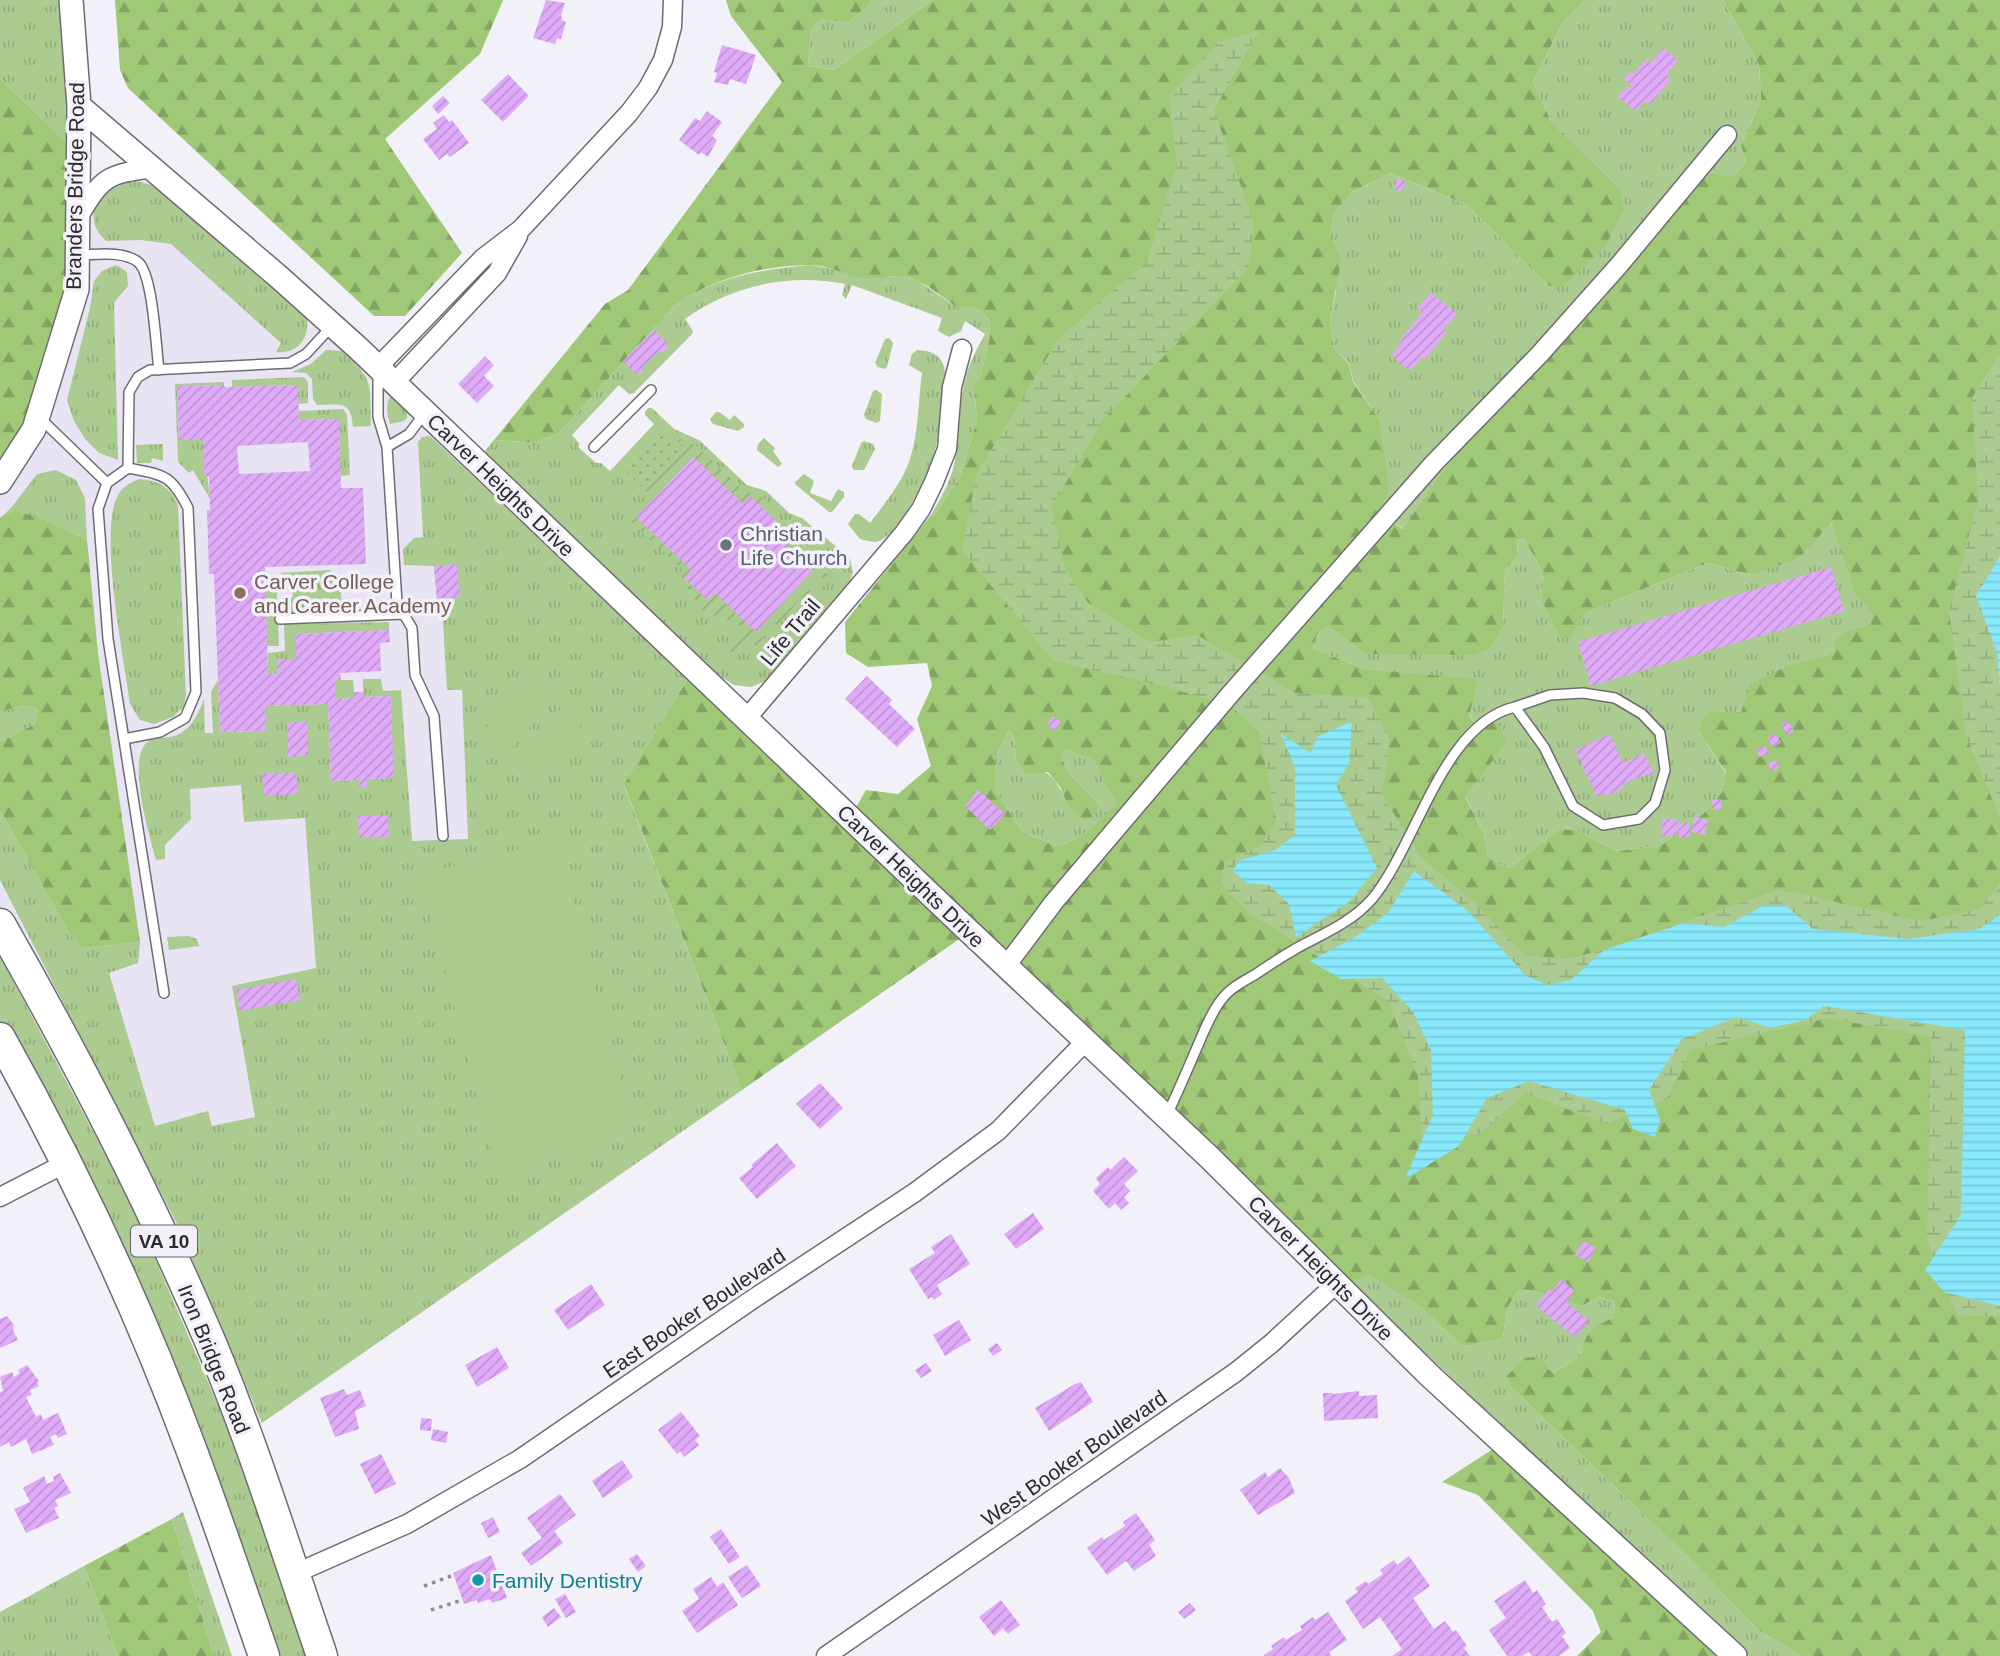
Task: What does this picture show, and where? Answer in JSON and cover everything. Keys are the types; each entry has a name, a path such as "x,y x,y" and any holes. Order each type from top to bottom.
{"main road":[{"name":"Iron Bridge Road","path":"0,924 99,1105 210,1342 322,1656"},
{"name":"VA 10","path":"0,1038 66,1163 142,1328 190,1444 264,1656"}],"street":[{"name":"Branders Bridge Road","path":"0,482 34,429 77,289 79,106 71,0"},
{"path":"386,375 483,258 521,229 629,113 648,88 663,60 672,27 673,0"},
{"name":"Carver Heights Drive","path":"79,106 154,168 386,375 1167,1117 1429,1375 1735,1656"},
{"path":"1006,966 1054,902 1242,681 1434,463 1539,355 1620,264 1727,135"},
{"path":"78,218 96,187 120,172 154,168"},
{"name":"Life Trail","path":"746,719 904,533 921,509 947,449 952,387 962,349"},
{"name":"East Booker Boulevard","path":"294,1574 407,1524 520,1459 750,1301 914,1193 998,1131 1086,1041"},
{"path":"0,1197 66,1163"},
{"name":"West Booker Boulevard","path":"826,1656 1236,1372 1337,1283"}],"lane":[{"path":"78,255 121,255 139,263 148,278 159,370"},
{"path":"128,468 129,392 138,377 150,370 290,363 306,354 332,326"},
{"path":"386,375 378,417 387,447 397,603 412,628 415,675 434,716 443,836"},
{"path":"594,447 650,390"},
{"path":"387,447 409,434 426,413"},
{"path":"38,417 107,483"},
{"path":"124,739 160,732 185,718 196,692 188,508 177,486 158,474 128,468 107,483 98,509 108,639 164,993"},
{"path":"280,620 404,614"},
{"path":"1167,1117 1211,1017 1222,999 1235,987 1295,949 1336,928 1371,900 1415,826 1441,775 1466,738 1485,719 1503,710 1550,695 1583,693 1615,698 1642,714 1660,733 1665,771 1656,803 1639,818 1603,825 1573,806 1544,747 1515,707"}],"path":[{"path":"424,1586 451,1576"},
{"path":"431,1610 459,1601"}],"shaded area":[{"name":"Carver College and Career Academy","path":"153,169 693,670 624,785 742,1090 248,1433 0,922 0,484 79,218 96,187"}],"green space":[{"path":"0,0 70,0 76,151 0,79"},
{"path":"115,0 503,0 480,54 385,139 462,253 405,316 374,316 128,88 120,70"},
{"path":"726,0 871,0 868,6 848,23 821,19 811,29 808,66 834,70 933,0 1585,0 1563,22 1533,82 1551,121 1620,189 1624,208 1606,245 1562,287 1549,286 1467,205 1391,173 1352,192 1334,212 1330,235 1341,261 1330,321 1334,348 1349,364 1353,382 1379,419 1389,487 1379,514 1403,529 1445,467 1606,293 1698,183 1712,172 1726,176 1736,174 1746,161 1741,146 1761,100 1759,65 1723,0 2000,0 2000,1656 1802,1656 1758,1630 1686,1555 1512,1388 1506,1377 1525,1358 1541,1356 1548,1369 1554,1373 1581,1356 1591,1331 1614,1317 1615,1302 1599,1297 1581,1306 1530,1290 1518,1291 1507,1308 1503,1338 1463,1347 1422,1308 1369,1274 1351,1283 854,811 866,790 898,794 931,766 917,719 932,686 927,663 868,667 846,653 845,622 931,515 935,516 960,477 977,419 974,387 981,375 990,336 989,320 981,310 968,307 959,309 926,285 908,277 861,278 817,265 775,268 739,275 704,288 674,306 559,433 535,443 494,440 605,304 628,290 782,82 731,16","holes":["1832,522 1855,595 1873,614 1871,624 1849,630 1836,640 1834,654 1787,666 1750,685 1741,712 1710,712 1702,720 1699,732 1726,772 1722,792 1704,813 1660,846 1617,851 1576,830 1559,829 1510,868 1498,864 1488,856 1484,834 1465,797 1507,742 1497,722 1474,723 1469,715 1478,686 1476,679 1365,669 1312,649 1317,634 1328,627 1366,654 1474,655 1490,648 1503,626 1505,569 1518,556 1517,541 1524,538 1543,573 1541,599 1560,637 1570,638 1587,612 1708,563 1751,575 1799,558","1009,730 1014,737 1016,759 1027,774 1048,772 1060,787 1067,804 1084,821 1092,817 1099,804 1067,771 1062,756 1066,748 1094,761 1117,804 1085,833 1059,847 1023,833 995,790 995,759"]},
{"path":"871,0 933,0 834,70 808,66 811,29 821,19 848,23 868,6"},
{"path":"1585,0 1723,0 1759,65 1761,100 1741,146 1746,161 1736,174 1726,176 1712,172 1698,183 1606,293 1445,467 1404,529 1379,514 1379,419 1353,381 1349,363 1334,348 1330,321 1336,291 1330,235 1334,211 1352,192 1391,173 1467,205 1549,286 1620,189 1551,121 1533,82 1563,22"},
{"path":"1259,31 1214,110 1254,223 1249,267 1103,420 1051,508 1066,570 1088,603 1150,642 1197,635 1296,693 1368,697 1390,739 1382,795 1422,858 1472,900 1525,955 1567,959 1603,950 1779,889 1922,921 1980,909 2000,882 2000,1317 1957,1315 1927,1240 1931,1037 1829,1018 1690,1050 1667,1099 1606,1124 1526,1093 1478,1135 1422,1140 1418,1076 1388,1001 1249,913 1221,884 1225,861 1260,846 1276,821 1260,734 1231,706 1159,685 1053,661 962,550 977,473 1057,341 1146,263 1177,165 1169,96 1218,42"},
{"path":"0,79 76,151 73,290 30,428 0,475"},
{"path":"133,180 155,186 307,319 304,339 296,348 276,352 281,343 171,244 141,240 106,241 94,221 97,203 112,188"},
{"path":"116,265 127,272 128,286 114,303 118,460 99,453 85,439 74,421 67,400 94,281 102,271"},
{"path":"811,265 844,271 862,278 905,276 917,280 959,309 968,307 981,310 989,320 990,336 981,375 974,388 977,419 960,477 935,517 931,515 954,465 966,377 985,334 965,321 961,331 949,337 938,331 942,318 852,285 846,299 842,295 845,284 782,281 741,290 703,307 685,319 693,331 692,334 634,393 629,394 619,385 572,435 579,443 579,448 610,471 654,424 645,415 648,408 652,408 674,429 699,440 747,485 766,491 789,513 802,518 850,558 853,573 850,581 768,680 751,687 734,685 698,663 480,457 494,440 535,443 559,433 674,306 689,296 739,276"},
{"path":"889,338 893,343 887,367 884,369 875,363 885,339"},
{"path":"326,350 342,351 365,377 370,391 371,426 353,427 350,412 343,405 317,405 313,399 312,379 306,373 292,372 311,364"},
{"path":"917,350 936,355 941,360 945,373 934,454 919,490 893,530 876,542 860,539 848,524 855,514 870,523 898,485 910,459 917,427 922,373 909,365 912,354"},
{"path":"2000,352 2000,818 1966,736 1949,611 1978,500 1972,398"},
{"path":"304,377 308,382 308,403 298,404 297,385 232,387 232,380"},
{"path":"224,382 224,385 177,386 179,440 203,440 210,499 193,470 189,473 178,462 175,384"},
{"path":"873,391 882,394 880,421 877,423 866,419 864,415"},
{"path":"391,396 407,411 404,421 390,424 387,406"},
{"path":"343,409 347,415 350,475 340,476 339,419 299,420 299,411"},
{"path":"716,412 730,420 734,415 744,427 738,431 713,424 710,419"},
{"path":"659,428 663,428 685,446 644,489 624,470 623,465"},
{"path":"669,433 697,446 744,491 763,497 768,503 763,509 750,497 743,504 693,457 654,498 644,489 684,446"},
{"path":"430,436 688,678 624,786 742,1090 262,1423 178,1226 0,880 0,810 69,933 82,948 140,942 138,963 109,973 155,1126 208,1111 212,1126 255,1117 232,986 316,968 305,818 244,822 241,785 190,789 191,819 165,845 165,859 156,860 141,798 139,762 142,749 149,741 177,735 188,728 204,699 205,733 213,733 211,692 218,680 220,732 266,731 266,706 328,704 331,781 359,780 359,787 367,779 393,778 391,696 363,697 363,679 381,679 383,691 401,690 412,841 468,839 462,690 447,690 442,606 449,606 448,598 437,599 434,566 404,565 403,549 414,538 423,537 418,442 422,437"},
{"path":"764,438 775,448 773,451 782,464 778,467 757,450 758,444"},
{"path":"864,441 873,444 875,449 864,470 854,470 852,466"},
{"path":"163,444 163,461 152,458 151,463 137,463 136,445"},
{"path":"56,470 76,480 85,498 87,540 41,518 15,512 0,518 37,474"},
{"path":"804,474 814,481 810,493 831,501 838,489 844,492 844,497 832,512 796,485 795,482"},
{"path":"139,479 163,486 178,505 186,695 184,706 173,717 154,724 140,720 130,704 111,566 113,513 118,495 124,487"},
{"path":"646,501 648,504 636,518 691,570 684,578 707,600 715,593 767,641 761,646 753,645 739,654 730,651 729,647 745,634 745,630 740,624 721,620 700,609 680,574 682,569 629,520"},
{"path":"15,511 41,518 87,540 98,653 140,942 82,948 69,933 0,810 0,742 35,724 38,709 25,705 0,712 0,518"},
{"path":"777,522 831,578 812,598 805,596 800,599 777,626 768,618 801,583 813,594 825,581 770,529"},
{"path":"1833,522 1855,595 1874,614 1872,624 1849,630 1834,654 1749,693 1741,712 1710,712 1699,732 1726,773 1722,792 1704,813 1660,846 1617,851 1576,830 1559,829 1510,868 1497,864 1488,856 1484,834 1465,796 1507,742 1474,723 1469,714 1478,686 1476,680 1365,669 1311,649 1317,634 1328,627 1366,654 1503,626 1505,569 1518,556 1517,541 1524,538 1543,573 1541,599 1570,637 1587,612 1708,563 1751,575"},
{"path":"330,570 340,578 342,611 284,613 282,598 293,597 292,590 282,590 281,573"},
{"path":"265,575 276,575 279,646 267,646"},
{"path":"389,622 389,630 296,634 296,659 277,660 277,674 268,674 268,653 285,651 284,624"},
{"path":"693,670 968,933 742,1090 624,785"},
{"path":"335,680 353,680 355,698 335,699"},
{"path":"528,681 552,702 506,754 482,732"},
{"path":"25,705 38,709 35,724 0,742 0,712"},
{"path":"560,709 584,731 539,782 514,760"},
{"path":"1009,730 1014,737 1016,759 1048,774 1058,785 1067,804 1099,804 1067,771 1062,756 1066,747 1094,761 1118,804 1085,833 1059,847 1023,833 995,790 995,759"},
{"path":"557,839 635,1138 498,1173 420,875"},
{"path":"188,936 197,939 199,946 169,950 167,937"},
{"path":"0,956 133,1207 236,1447 307,1656 272,1656 0,1024"},
{"path":"1369,1273 1422,1308 1463,1347 1503,1338 1507,1308 1518,1291 1530,1290 1581,1306 1599,1297 1615,1302 1614,1317 1591,1331 1581,1356 1554,1373 1548,1369 1506,1377 1512,1388 1686,1555 1758,1630 1802,1656 1746,1656 1351,1283"},
{"path":"1496,1447 1716,1656 1577,1656 1601,1632 1593,1611 1478,1495 1442,1482"},
{"path":"183,1512 232,1656 214,1656 172,1519"},
{"path":"172,1519 214,1656 118,1656 84,1566"},
{"path":"84,1566 118,1656 0,1656 0,1612"}],"water":[{"path":"2000,556 2000,689 1997,652 1976,596"},
{"path":"1352,721 1349,763 1336,785 1377,868 1350,901 1296,937 1289,904 1269,885 1247,883 1232,870 1241,860 1276,850 1295,835 1295,767 1281,734 1311,753 1317,737"},
{"path":"1414,871 1468,911 1525,975 1548,985 1571,980 1604,950 1684,923 1724,927 1765,905 1786,906 1813,929 1908,939 1979,929 2000,912 2000,1306 1944,1292 1925,1270 1961,1215 1965,1030 1824,1006 1805,1020 1770,1028 1737,1017 1682,1039 1649,1090 1660,1120 1655,1137 1633,1129 1625,1110 1529,1081 1487,1098 1459,1146 1405,1179 1433,1115 1431,1050 1413,1012 1382,978 1341,979 1310,961 1354,938 1387,914"}],"building":[{"path":"546,0 565,3 561,15 566,22 561,39 557,38 555,44 533,38"},
{"path":"722,45 756,55 746,84 730,79 728,85 714,82 717,73 714,72"},
{"path":"1663,48 1678,60 1666,75 1671,79 1650,105 1645,101 1636,111 1618,97 1627,86 1632,86 1624,79 1631,71 1635,74 1647,59 1651,63"},
{"path":"508,74 529,96 503,122 481,100"},
{"path":"443,96 450,103 438,114 432,106"},
{"path":"707,111 722,122 712,136 717,140 708,157 701,152 699,155 679,140 695,118 700,121"},
{"path":"444,115 449,122 452,120 469,143 450,157 447,154 439,160 423,139 437,129 433,123"},
{"path":"1399,178 1406,182 1400,192 1393,187"},
{"path":"1431,293 1457,314 1444,329 1446,333 1424,360 1422,357 1411,370 1400,364 1392,355 1402,342 1400,340 1422,313 1417,308"},
{"path":"654,330 668,347 663,353 660,350 641,369 641,375 638,372 636,374 623,361"},
{"path":"485,356 494,365 484,376 494,386 477,403 458,384"},
{"name":"Carver College and Career Academy","path":"298,385 299,420 339,419 341,488 363,488 366,564 265,567 268,674 277,674 277,659 296,659 296,634 389,630 390,642 380,643 381,671 340,673 341,680 335,680 335,699 355,698 354,692 363,692 363,697 391,696 394,778 367,779 367,787 359,787 359,780 331,781 328,704 266,706 266,731 220,732 214,574 209,574 209,476 204,476 203,440 179,440 177,386","holes":["308,442 310,471 239,474 237,446"]},
{"name":"Christian Life Church","path":"693,457 743,504 750,496 777,522 770,529 813,570 756,632 715,593 708,600 684,578 691,570 636,517"},
{"path":"457,564 460,597 437,599 434,566"},
{"path":"1831,567 1844,611 1591,686 1578,642"},
{"path":"867,676 892,700 889,704 915,729 897,747 845,699"},
{"path":"1053,716 1061,722 1055,731 1047,724"},
{"path":"1787,720 1794,731 1788,735 1781,725"},
{"path":"307,721 308,755 288,757 287,723"},
{"path":"1774,733 1781,742 1774,747 1767,739"},
{"path":"1610,734 1623,763 1644,753 1654,774 1622,784 1624,788 1597,797 1575,750"},
{"path":"1766,746 1769,754 1759,757 1756,749"},
{"path":"1776,760 1779,768 1771,771 1768,763"},
{"path":"262,773 296,773 298,794 264,796"},
{"path":"978,790 1005,814 990,830 965,806"},
{"path":"1721,799 1722,809 1713,810 1712,800"},
{"path":"388,815 389,837 359,838 358,816"},
{"path":"1694,817 1708,820 1705,835 1691,832"},
{"path":"1662,819 1677,819 1678,836 1662,836"},
{"path":"1678,823 1689,823 1690,837 1679,838"},
{"path":"296,979 300,1000 240,1011 236,990"},
{"path":"820,1083 843,1108 820,1129 796,1104"},
{"path":"777,1143 796,1166 757,1199 739,1178"},
{"path":"1124,1157 1138,1171 1124,1184 1130,1191 1124,1197 1129,1203 1121,1210 1115,1203 1109,1209 1093,1191 1100,1184 1096,1178"},
{"path":"1033,1213 1044,1229 1016,1249 1004,1234"},
{"path":"951,1234 970,1264 937,1285 942,1294 934,1300 932,1297 928,1299 909,1269 935,1253 931,1247"},
{"path":"1583,1241 1596,1248 1588,1262 1575,1255"},
{"path":"1561,1279 1575,1291 1566,1302 1589,1321 1575,1337 1536,1306"},
{"path":"591,1284 605,1305 568,1330 554,1310"},
{"path":"7,1316 14,1325 13,1330 18,1340 0,1348 0,1319"},
{"path":"959,1320 971,1340 945,1356 933,1335"},
{"path":"997,1343 1002,1350 993,1356 988,1349"},
{"path":"497,1347 509,1368 477,1387 465,1365"},
{"path":"926,1363 932,1371 921,1378 915,1370"},
{"path":"27,1365 39,1381 39,1386 30,1390 32,1395 26,1397 36,1417 41,1414 43,1420 58,1413 67,1434 58,1438 56,1434 50,1437 54,1445 32,1454 26,1439 11,1447 9,1442 0,1447 0,1392 3,1391 0,1377 12,1372 14,1377 20,1373 18,1370"},
{"path":"1081,1382 1093,1402 1049,1431 1035,1408"},
{"path":"344,1389 347,1395 360,1390 366,1406 355,1411 359,1429 335,1437 320,1398"},
{"path":"1359,1391 1359,1396 1377,1395 1378,1418 1324,1421 1323,1393"},
{"path":"681,1412 700,1436 695,1440 699,1445 684,1457 680,1451 677,1454 658,1430"},
{"path":"421,1418 432,1419 431,1431 420,1430"},
{"path":"433,1429 448,1432 446,1443 431,1440"},
{"path":"381,1454 396,1484 375,1494 360,1464"},
{"path":"622,1460 633,1477 603,1498 592,1481"},
{"path":"1280,1468 1289,1478 1295,1493 1258,1515 1240,1490 1265,1472 1268,1477"},
{"path":"60,1473 71,1493 55,1500 58,1506 54,1508 59,1518 26,1533 14,1509 30,1502 23,1488 44,1476 47,1484 54,1481 53,1477"},
{"path":"560,1494 576,1515 554,1531 563,1543 531,1566 521,1553 542,1538 527,1518"},
{"path":"1136,1513 1155,1540 1149,1545 1156,1556 1134,1571 1126,1561 1107,1575 1087,1548 1125,1526 1123,1522"},
{"path":"493,1517 500,1532 488,1538 481,1523"},
{"path":"721,1529 740,1557 729,1564 710,1537"},
{"path":"637,1554 646,1566 638,1572 629,1559"},
{"name":"Family Dentistry","path":"491,1555 507,1598 492,1603 490,1599 464,1604 453,1573"},
{"path":"1409,1556 1430,1586 1413,1598 1434,1629 1445,1621 1453,1632 1456,1630 1470,1656 1392,1656 1402,1649 1380,1617 1363,1629 1345,1601 1358,1592 1355,1588 1366,1581 1368,1584 1383,1574 1380,1570 1394,1560 1397,1565"},
{"path":"747,1565 761,1586 742,1598 728,1577"},
{"path":"711,1577 717,1587 723,1582 738,1605 697,1633 682,1611 699,1599 693,1589"},
{"path":"1525,1580 1533,1593 1537,1590 1546,1604 1542,1607 1552,1622 1557,1619 1566,1633 1562,1636 1570,1648 1559,1656 1532,1656 1529,1652 1522,1656 1507,1656 1489,1630 1506,1618 1494,1601"},
{"path":"565,1594 576,1612 566,1618 555,1599"},
{"path":"1001,1600 1020,1625 1008,1634 1003,1628 994,1636 979,1617"},
{"path":"1190,1603 1196,1610 1184,1619 1178,1612"},
{"path":"554,1608 561,1617 548,1627 542,1617"},
{"path":"1328,1612 1347,1640 1329,1652 1331,1656 1263,1656 1284,1637 1286,1640 1302,1630 1300,1626 1313,1617 1315,1620"}],"place":[{"name":"Christian Life Church","path":"726,545"},
{"name":"Carver College and Career Academy","path":"240,593"},
{"name":"Family Dentistry","path":"478,1580"}]}
